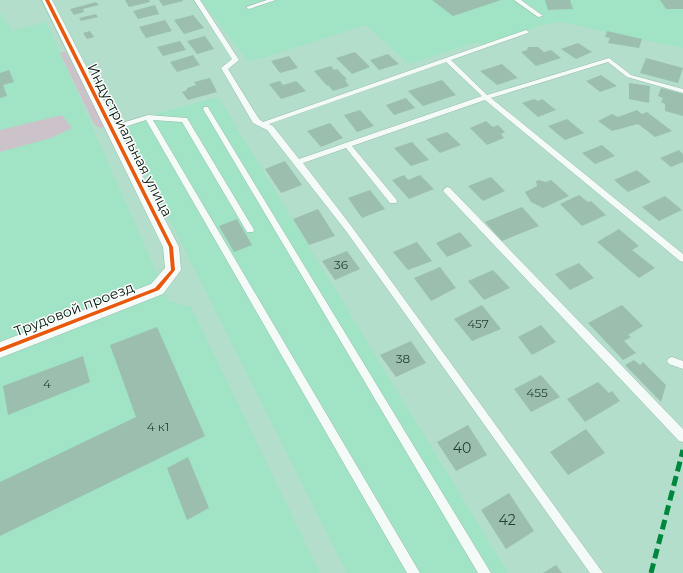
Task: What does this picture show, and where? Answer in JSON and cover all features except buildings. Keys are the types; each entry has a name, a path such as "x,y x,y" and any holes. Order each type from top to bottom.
{"street":[{"name":"Индустриальная улица","path":"47,0 171,247 173,270 157,290"},
{"name":"Трудовой проезд","path":"0,350 157,290"}],"lane":[{"path":"197,0 236,60 224,68 256,121 270,128 349,229 597,573"},
{"path":"249,6 273,0"},
{"path":"517,0 540,16"},
{"path":"263,124 526,32"},
{"path":"447,60 486,97 683,259"},
{"path":"298,162 348,146 486,97 609,60 629,76 683,91"},
{"path":"206,109 485,573"},
{"path":"112,129 148,117 184,120 250,230"},
{"path":"148,117 414,573"},
{"path":"348,146 393,201"},
{"path":"447,190 683,437"},
{"path":"672,361 683,365"}],"shaded area":[{"path":"201,0 683,0 683,48 560,22 543,25 482,45 476,42 409,64 366,25 249,62"},
{"path":"0,12 12,31 46,22 169,301 191,307 320,573 0,573"},
{"path":"65,51 105,124 101,129 94,124 60,53"},
{"path":"218,97 508,573 347,573 121,123"},
{"path":"62,115 72,128 51,138 0,152 0,130"}],"marked path":[{"path":"651,573 683,450"}],"cycle path":[{"path":"0,350 157,289 173,270 171,247 47,0"}]}
